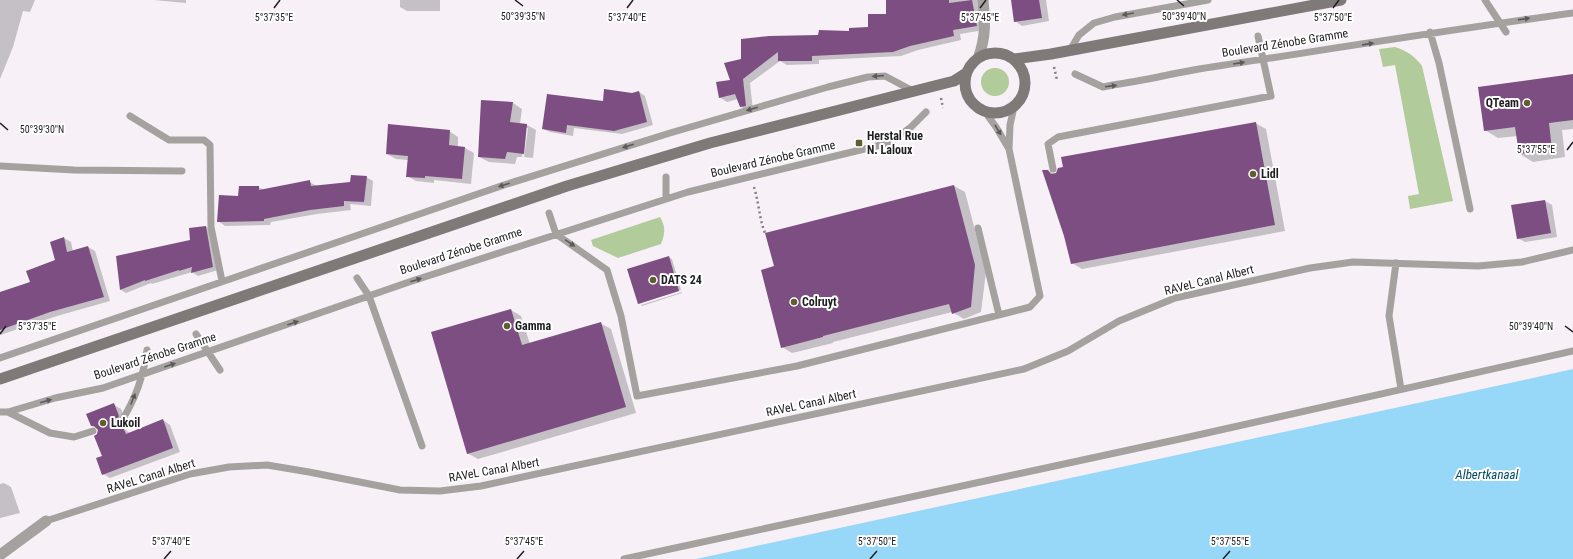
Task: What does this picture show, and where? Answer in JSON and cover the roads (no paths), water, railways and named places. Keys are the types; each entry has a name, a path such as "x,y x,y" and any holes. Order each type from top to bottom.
{"main road":[{"path":"1014,59 1341,0"},
{"path":"0,379 567,186 710,143 954,81 965,74 973,61 986,53 1000,53 1014,59 1024,73 1026,83 1022,96 1014,106 1005,112 996,114 985,112 977,108 970,100 965,91 965,74"}],"street":[{"path":"979,56 986,31 983,0"},
{"path":"0,555 46,521"}],"lane":[{"path":"1070,50 1079,36 1094,23 1115,17 1208,0"},
{"path":"1485,0 1506,32"},
{"name":"Boulevard Zénobe Gramme","path":"1075,74 1103,87 1127,84 1180,72 1381,42 1430,32 1573,13"},
{"path":"1430,32 1439,64 1470,209"},
{"path":"1053,169 1048,144 1058,137 1271,96 1258,36"},
{"path":"0,358 504,185 670,133 828,87 868,77 885,76 913,91"},
{"path":"549,213 556,234 607,270 621,316 637,396 797,366 1030,307 1040,296 1009,149 1010,125 1014,106"},
{"name":"Boulevard Zénobe Gramme","path":"0,412 8,412 55,398 103,388 369,296 688,192 751,178 889,143 926,112"},
{"path":"985,112 1009,149"},
{"path":"130,116 170,140 204,140 210,145 211,227 222,281"},
{"path":"0,166 74,170 182,171"},
{"path":"666,177 666,199"},
{"path":"978,228 999,314"},
{"name":"RAVeL Canal Albert","path":"46,521 190,474 228,467 267,465 400,490 440,491 481,486 1024,368 1068,351 1119,321 1175,298 1310,268 1353,262 1478,266 1522,262 1573,250"},
{"path":"1396,263 1389,316 1401,389"},
{"path":"357,278 369,296 422,446"},
{"path":"196,334 220,370"},
{"path":"121,422 129,408 143,375 147,350"},
{"path":"624,559 1174,440 1573,351"},
{"path":"8,412 50,433 74,437 92,431"}],"water":[{"name":"Albertkanaal","path":"1573,369 1573,559 696,559 1510,383"}],"place":[{"name":"QTeam","path":"1527,103"},
{"name":"Herstal Rue N. Laloux","path":"859,143"},
{"name":"Lidl","path":"1253,174"},
{"name":"DATS 24","path":"653,280"},
{"name":"Colruyt","path":"794,302"},
{"name":"Gamma","path":"507,326"},
{"name":"Lukoil","path":"103,423"}]}
